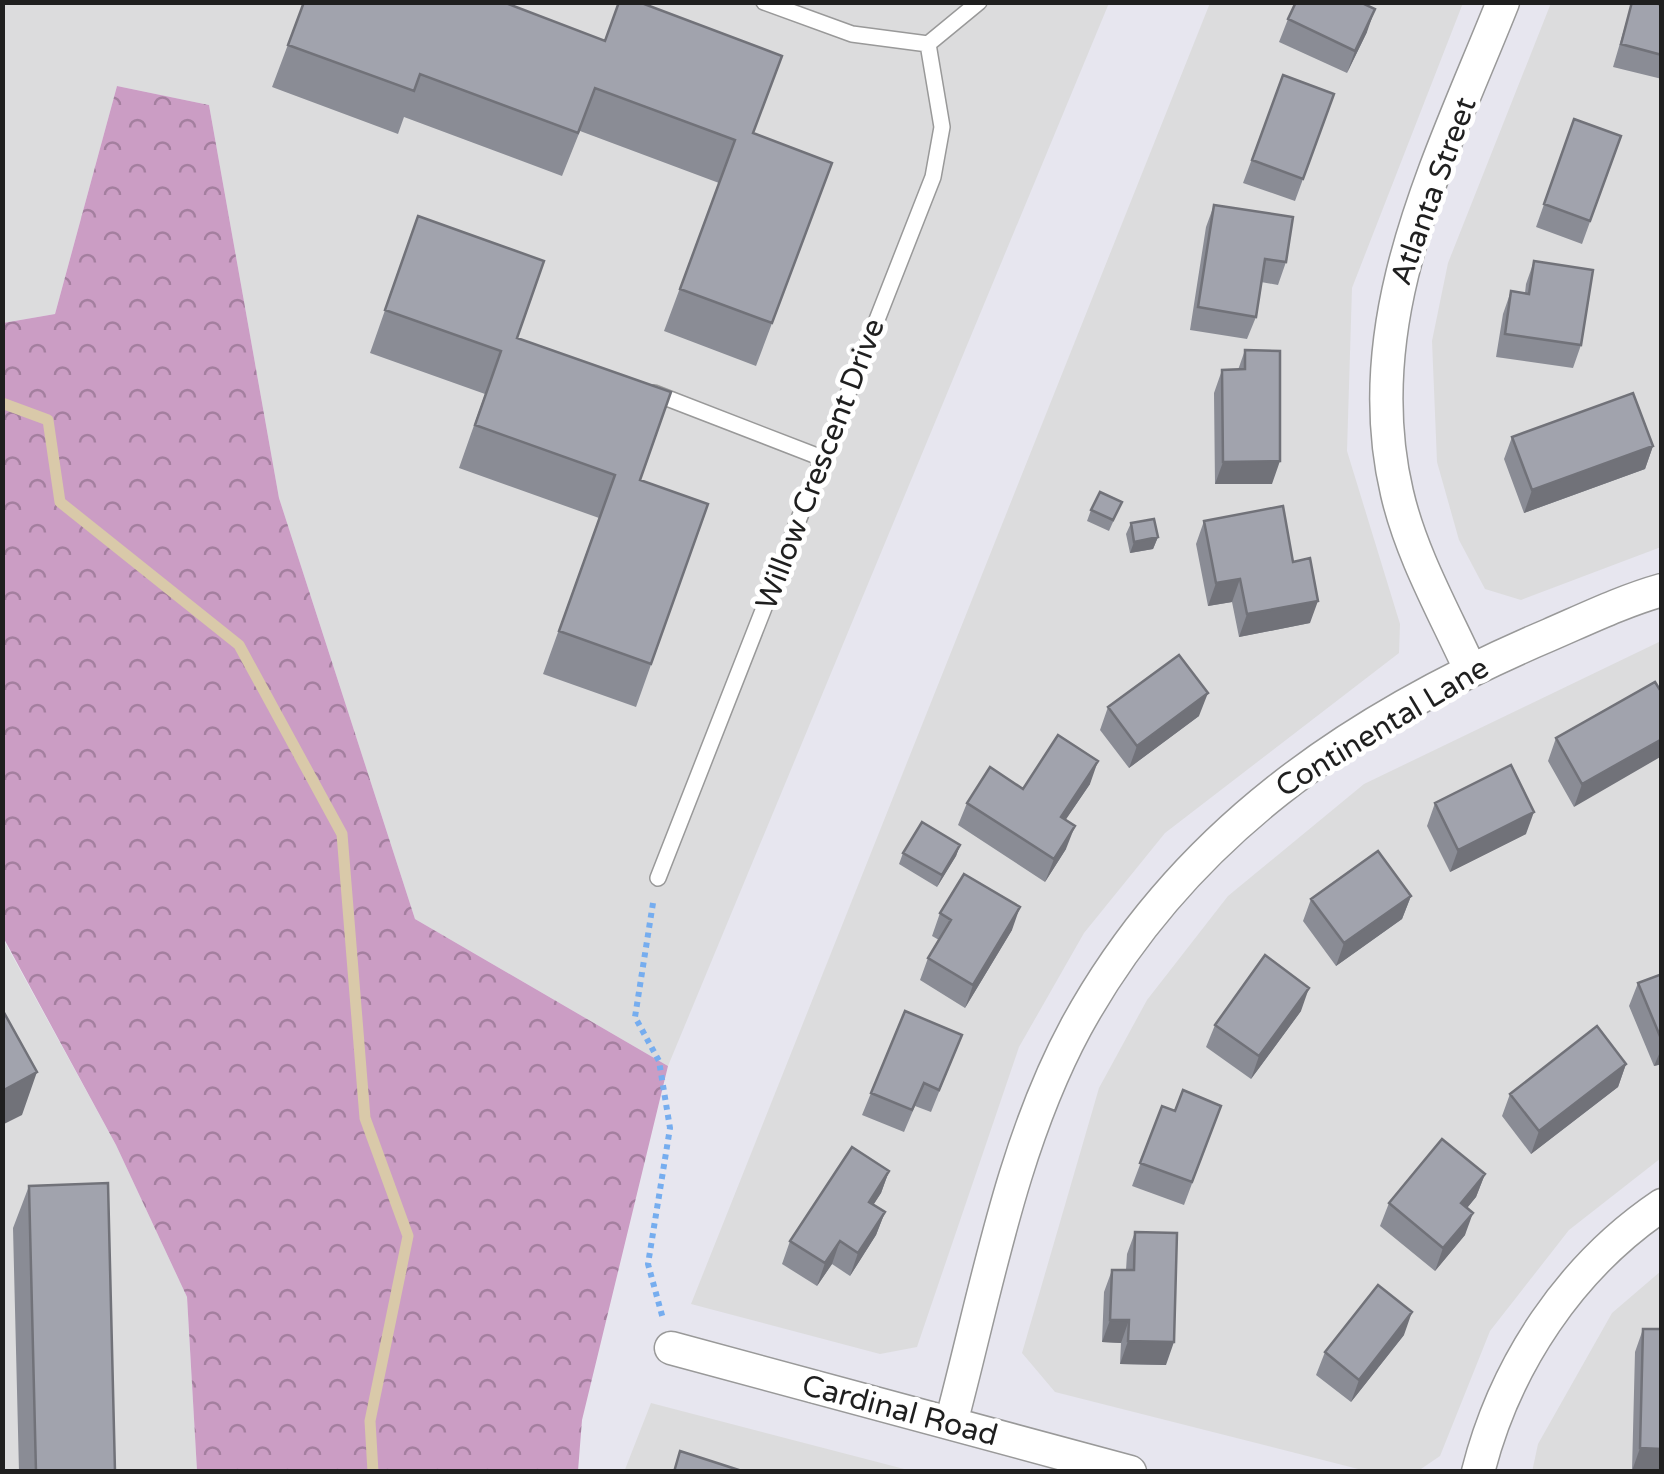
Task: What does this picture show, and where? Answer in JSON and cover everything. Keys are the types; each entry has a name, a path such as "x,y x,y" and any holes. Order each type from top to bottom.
{"street":[{"name":"Atlanta Street","path":"1470,668 1416,550 1397,494 1385,384 1398,281 1416,221 1504,2"},
{"name":"Continental Lane","path":"951,1423 1039,1110 1076,1029 1122,952 1186,871 1256,804 1317,759 1470,668 1662,590"},
{"path":"1478,1472 1506,1390 1564,1296 1591,1264 1662,1205"},
{"name":"Cardinal Road","path":"671,1348 1130,1472"}],"lane":[{"path":"764,2 852,34 928,44 979,2"},
{"name":"Willow Crescent Drive","path":"658,878 933,177 942,127 928,44"},
{"path":"646,390 822,458"}],"path":[{"path":"658,878 635,1017 659,1060 670,1128 648,1264 671,1348"}],"shaded area":[{"path":"3,3 1109,3 668,1066 415,919 279,498 209,105 117,86 55,314 3,323"},
{"path":"1210,3 1463,3 1352,288 1347,451 1400,624 1399,653 1165,833 1084,933 1019,1047 917,1347 880,1354 691,1304"},
{"path":"1551,3 1661,3 1661,547 1521,600 1485,589 1459,540 1437,462 1432,341 1448,263"},
{"path":"1661,641 1661,1158 1569,1230 1490,1331 1440,1456 1418,1471 1366,1471 1055,1392 1022,1353 1099,1088 1147,1000 1228,896 1364,784"},
{"path":"2,937 116,1145 187,1297 197,1471 3,1471"},
{"path":"1661,1271 1661,1471 1532,1472 1538,1444 1612,1313"},
{"path":"651,1403 912,1471 624,1472"}],"green space":[{"path":"117,86 209,105 279,498 415,919 668,1066 582,1420 578,1471 197,1471 187,1297 116,1145 3,937 3,323 55,314"}],"building":[{"path":"304,2 503,2 605,41 619,2 639,2 782,56 753,133 832,163 772,323 680,289 735,140 595,88 578,133 420,74 414,91 288,45"},
{"path":"1296,2 1360,2 1375,9 1355,51 1288,19"},
{"path":"1632,2 1662,5 1662,55 1621,44"},
{"path":"1283,75 1334,94 1303,179 1252,160"},
{"path":"1574,119 1621,136 1590,221 1544,204"},
{"path":"1214,205 1293,217 1286,262 1265,259 1256,317 1198,307"},
{"path":"418,216 544,261 517,338 671,392 640,480 708,504 651,664 559,631 615,475 475,425 501,351 385,310"},
{"path":"1534,261 1593,270 1581,345 1505,334 1511,291 1529,294"},
{"path":"1245,350 1280,351 1280,461 1223,462 1222,370 1245,369"},
{"path":"1633,393 1653,446 1532,490 1512,437"},
{"path":"1100,492 1122,502 1113,520 1091,510"},
{"path":"1283,506 1293,562 1310,558 1318,601 1247,614 1240,579 1216,583 1204,521"},
{"path":"1154,519 1158,537 1134,542 1131,523"},
{"path":"1179,655 1208,693 1137,746 1108,707"},
{"path":"1655,682 1662,693 1662,739 1582,784 1556,738"},
{"path":"1058,735 1098,761 1061,817 1075,826 1054,859 967,803 990,767 1023,789"},
{"path":"1511,765 1534,812 1458,850 1435,803"},
{"path":"922,822 960,845 942,875 903,853"},
{"path":"1378,851 1411,896 1344,943 1311,899"},
{"path":"964,874 1020,907 973,985 928,958 951,920 940,913"},
{"path":"1265,955 1309,988 1259,1056 1215,1025"},
{"path":"1662,974 1662,1041 1638,983"},
{"path":"2,1009 37,1072 2,1091"},
{"path":"905,1011 962,1035 939,1090 924,1083 912,1110 871,1093"},
{"path":"1597,1026 1626,1064 1539,1131 1510,1094"},
{"path":"1183,1090 1221,1106 1192,1182 1140,1163 1162,1106 1175,1111"},
{"path":"1442,1139 1485,1174 1461,1203 1473,1213 1443,1248 1389,1203"},
{"path":"852,1147 889,1171 869,1202 885,1212 858,1253 840,1241 825,1263 790,1241"},
{"path":"108,1183 115,1472 36,1472 29,1186"},
{"path":"1135,1232 1177,1233 1174,1342 1128,1341 1129,1320 1110,1320 1112,1270 1134,1270"},
{"path":"1378,1285 1412,1312 1359,1380 1325,1352"},
{"path":"1643,1329 1662,1329 1662,1449 1640,1448"},
{"path":"680,1451 745,1472 674,1472"}],"waterway":[{"path":"2,403 48,420 60,502 239,645 342,834 365,1118 408,1236 370,1421 373,1472"}]}
